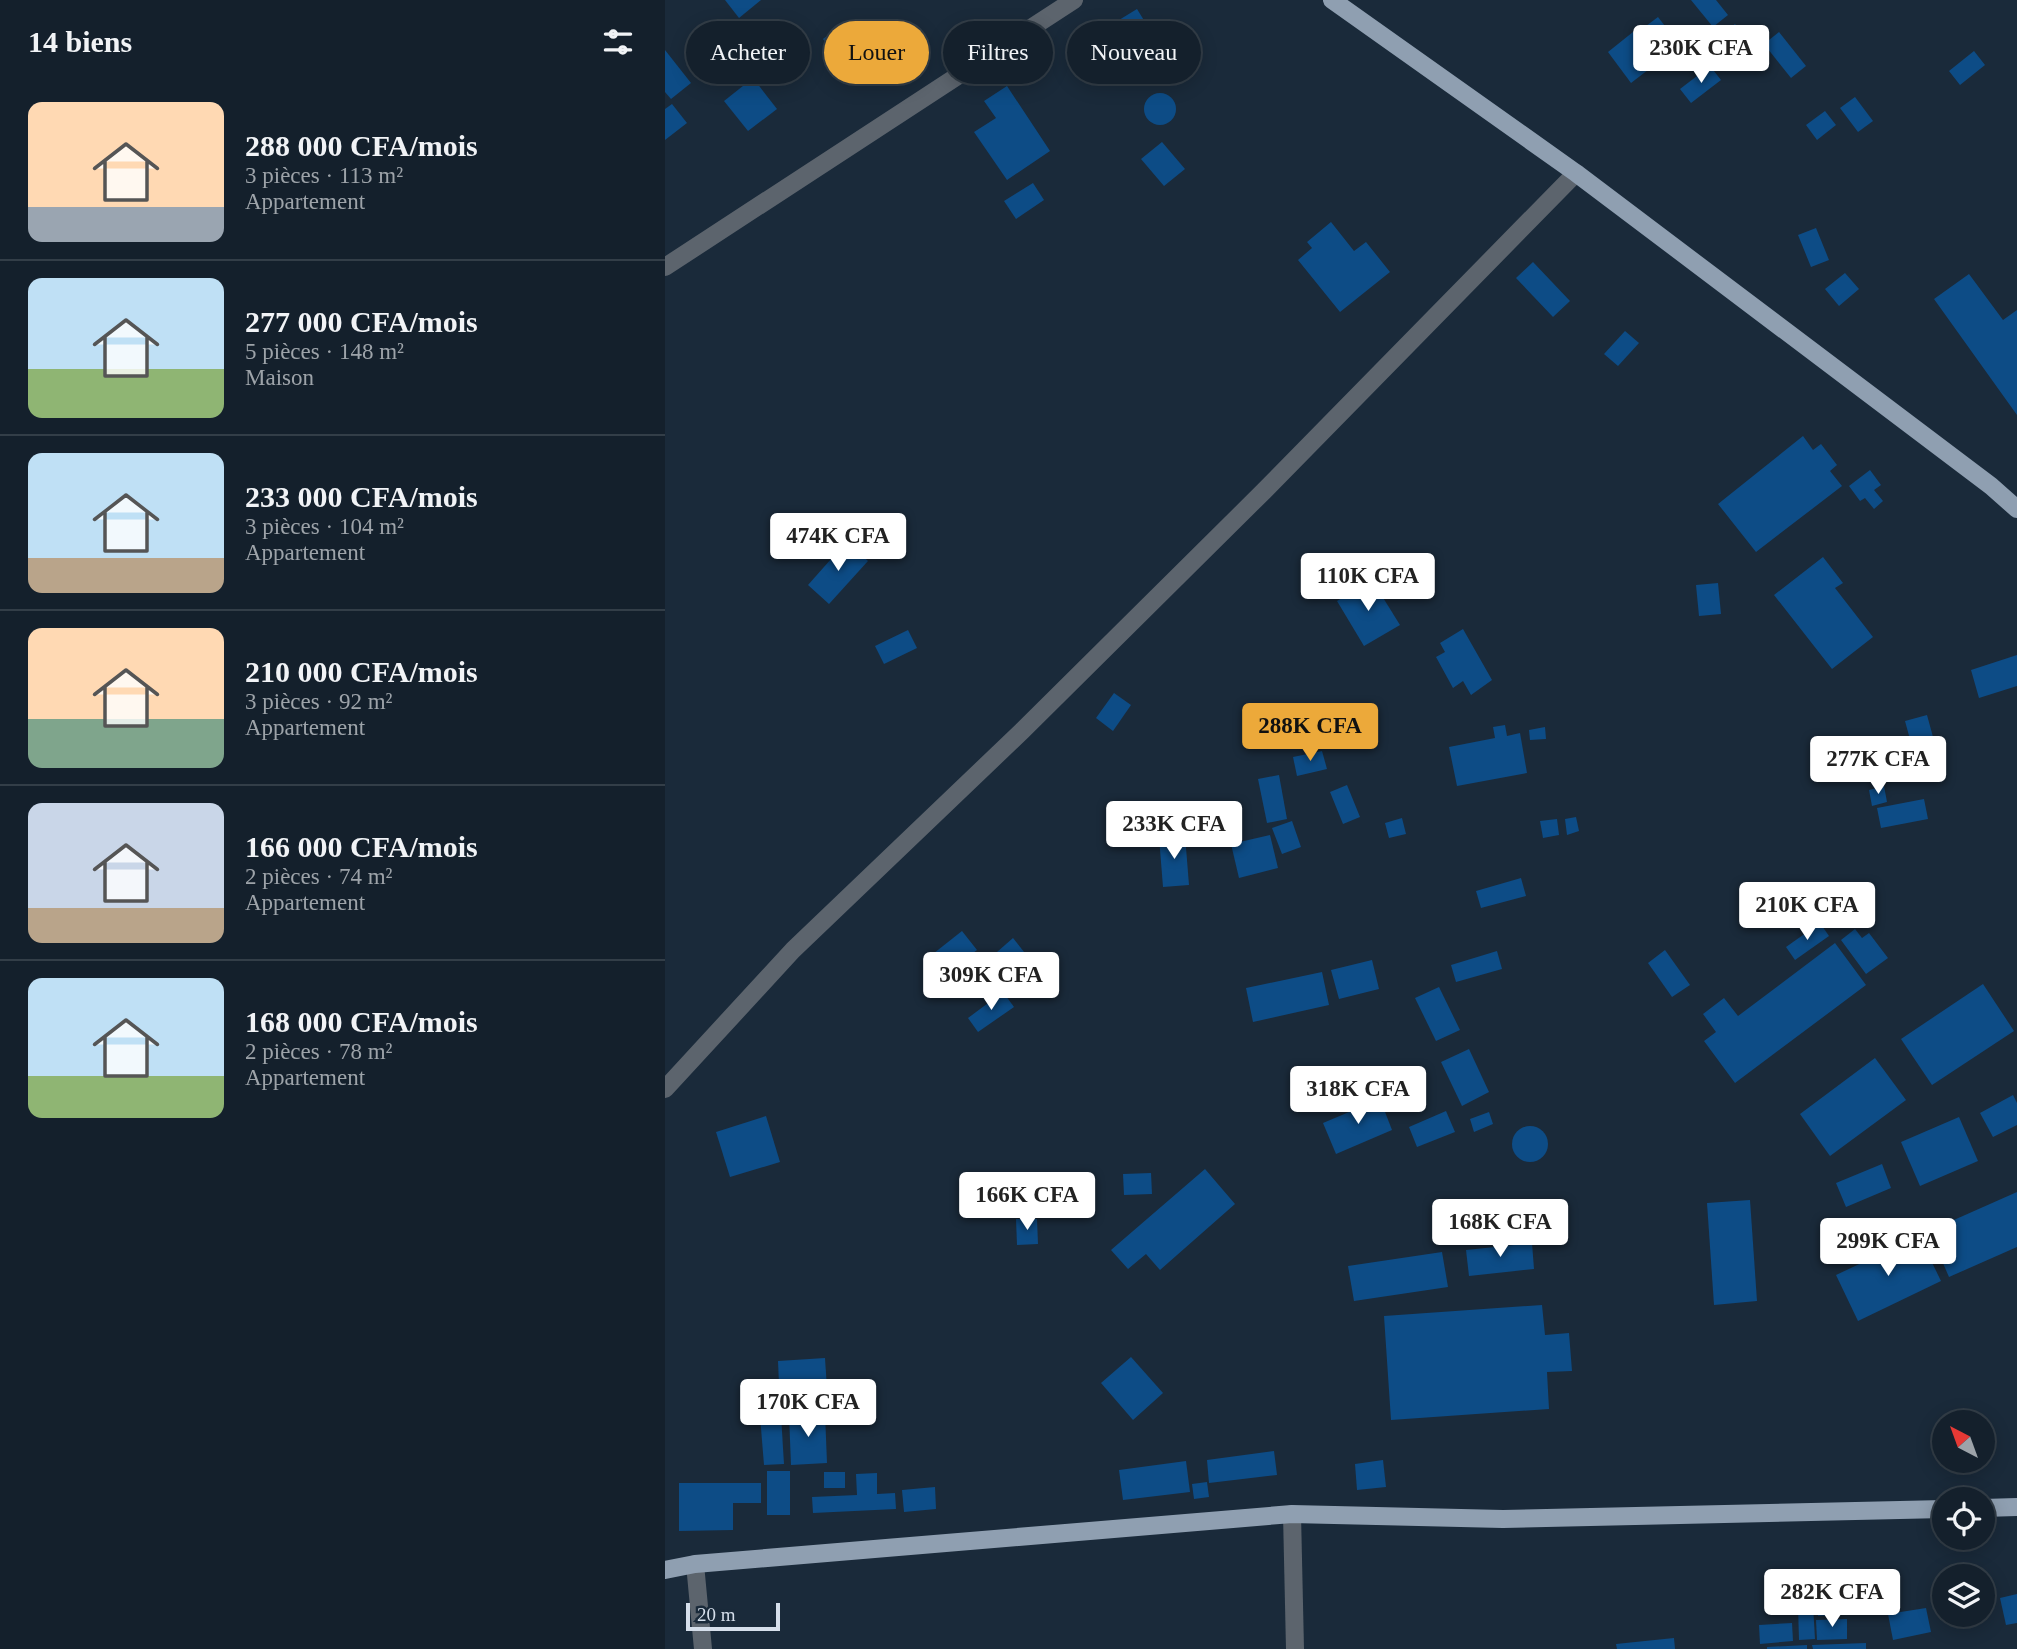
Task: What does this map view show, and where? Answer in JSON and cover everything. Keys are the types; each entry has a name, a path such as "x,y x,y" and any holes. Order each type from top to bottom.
{"main road":[{"path":"1332,0 1576,173 1991,486 2017,509"},
{"path":"1995,1508 2017,1507"},
{"path":"665,1570 695,1564 1292,1514 1503,1519 1932,1509"}],"street":[{"path":"665,267 1074,0"},
{"path":"665,1089 793,950 1080,674 1576,173"},
{"path":"1292,1514 1295,1649"},
{"path":"695,1564 703,1649"}],"building":[{"path":"725,0 761,0 739,18"},
{"path":"1691,0 1716,0 1728,15 1713,27"},
{"path":"1137,9 1144,21 1117,21"},
{"path":"1658,17 1668,30 1652,42 1642,29"},
{"path":"1735,24 1756,50 1735,66 1715,40"},
{"path":"1633,32 1657,63 1631,83 1608,52"},
{"path":"1779,32 1806,66 1791,78 1764,44"},
{"path":"665,50 686,77 686,84 690,84 671,99 665,92"},
{"path":"1974,51 1985,65 1960,85 1949,71"},
{"path":"1710,66 1721,80 1691,103 1680,89"},
{"path":"745,84 758,84 777,109 748,131 724,101"},
{"path":"1007,86 1050,151 1007,180 974,132 996,118 984,101"},
{"path":"1160,93 1171,98 1176,109 1171,120 1160,125 1149,120 1144,109 1149,98"},
{"path":"1855,97 1873,121 1858,132 1840,108"},
{"path":"672,104 687,123 665,140 665,109"},
{"path":"1825,111 1836,125 1817,140 1806,125"},
{"path":"1162,142 1185,169 1164,186 1141,159"},
{"path":"1033,183 1044,200 1016,219 1004,201"},
{"path":"1331,222 1354,251 1366,242 1390,272 1340,312 1298,260 1312,248 1307,242"},
{"path":"1816,228 1829,260 1811,267 1798,235"},
{"path":"1533,262 1570,301 1553,317 1516,278"},
{"path":"1845,273 1859,289 1839,306 1825,289"},
{"path":"1969,274 2003,320 2017,310 2017,415 1934,299"},
{"path":"1625,331 1639,343 1618,366 1604,354"},
{"path":"1803,436 1813,450 1821,444 1837,465 1830,471 1842,486 1756,552 1718,504"},
{"path":"1870,470 1881,485 1874,490 1883,501 1874,509 1865,498 1860,501 1849,486"},
{"path":"847,541 868,561 829,604 808,585"},
{"path":"1823,557 1843,583 1835,588 1873,637 1832,669 1774,595"},
{"path":"1372,580 1400,625 1364,646 1337,601"},
{"path":"1718,583 1721,614 1699,616 1696,585"},
{"path":"1463,629 1492,680 1471,695 1463,681 1453,688 1436,657 1445,652 1440,643"},
{"path":"908,630 917,648 884,664 875,646"},
{"path":"2017,655 2017,686 1979,698 1971,670"},
{"path":"1114,693 1131,705 1113,731 1096,718"},
{"path":"1927,715 1936,748 1914,754 1905,721"},
{"path":"1505,725 1507,736 1520,733 1527,773 1457,786 1449,747 1495,738 1493,727"},
{"path":"1545,727 1546,739 1530,740 1529,730"},
{"path":"1322,751 1327,769 1297,776 1293,757"},
{"path":"1279,775 1287,819 1267,823 1258,779"},
{"path":"1347,785 1360,817 1343,824 1330,792"},
{"path":"1884,786 1887,802 1872,806 1869,790"},
{"path":"1924,799 1928,819 1881,828 1877,808"},
{"path":"1576,817 1579,831 1567,835 1565,819"},
{"path":"1402,818 1406,834 1389,838 1385,823"},
{"path":"1557,819 1559,835 1543,838 1540,821"},
{"path":"1292,821 1301,847 1282,854 1272,828"},
{"path":"1185,835 1189,885 1163,887 1159,837"},
{"path":"1270,835 1278,868 1239,878 1231,844"},
{"path":"1521,878 1526,896 1481,908 1476,891"},
{"path":"1820,923 1829,936 1795,960 1786,947"},
{"path":"1855,929 1862,938 1869,933 1888,958 1866,974 1841,940"},
{"path":"962,931 977,950 938,980 924,961"},
{"path":"1013,938 1039,971 1023,984 997,952"},
{"path":"1835,943 1866,985 1735,1083 1704,1041 1716,1032 1703,1014 1724,998 1738,1016"},
{"path":"1665,950 1690,985 1672,997 1648,963"},
{"path":"1497,951 1502,969 1456,982 1451,965"},
{"path":"1372,960 1379,989 1339,999 1331,970"},
{"path":"1322,972 1329,1005 1253,1022 1246,988"},
{"path":"1983,984 2014,1031 1932,1085 1901,1039"},
{"path":"1439,987 1460,1030 1436,1041 1415,998"},
{"path":"1003,992 1014,1007 978,1032 968,1018"},
{"path":"1469,1049 1489,1092 1462,1106 1441,1062"},
{"path":"1875,1058 1906,1100 1830,1156 1800,1114"},
{"path":"2013,1095 2017,1103 2017,1125 1993,1137 1980,1113"},
{"path":"1380,1099 1392,1130 1336,1154 1323,1123"},
{"path":"1446,1111 1455,1132 1417,1147 1409,1127"},
{"path":"1489,1112 1493,1124 1474,1132 1470,1119"},
{"path":"766,1116 780,1162 730,1177 716,1132"},
{"path":"1959,1117 1978,1161 1920,1186 1901,1142"},
{"path":"1530,1126 1543,1131 1548,1144 1543,1157 1530,1162 1517,1157 1512,1144 1517,1131"},
{"path":"1882,1164 1891,1188 1846,1207 1836,1183"},
{"path":"1205,1169 1235,1204 1160,1270 1146,1254 1128,1269 1111,1250"},
{"path":"1151,1173 1152,1194 1124,1195 1123,1174"},
{"path":"2017,1192 2017,1247 1949,1277 1929,1231"},
{"path":"1750,1200 1757,1301 1714,1305 1707,1203"},
{"path":"1016,1219 1037,1219 1038,1244 1017,1245"},
{"path":"1919,1236 1941,1281 1858,1321 1836,1275"},
{"path":"1532,1243 1534,1269 1469,1276 1466,1250"},
{"path":"1442,1252 1448,1287 1354,1301 1348,1266"},
{"path":"1542,1305 1545,1335 1569,1333 1572,1371 1547,1372 1549,1409 1391,1420 1384,1316"},
{"path":"1131,1357 1163,1393 1133,1420 1101,1383"},
{"path":"825,1358 828,1404 780,1407 778,1361"},
{"path":"825,1413 827,1463 791,1465 789,1415"},
{"path":"781,1415 784,1464 764,1465 760,1416"},
{"path":"1274,1451 1277,1475 1209,1483 1207,1460"},
{"path":"1383,1460 1386,1487 1357,1490 1355,1464"},
{"path":"1186,1461 1190,1492 1123,1500 1119,1470"},
{"path":"767,1471 790,1471 790,1515 767,1515"},
{"path":"824,1472 845,1472 845,1488 824,1488"},
{"path":"877,1473 877,1494 895,1493 896,1509 813,1513 812,1497 857,1495 856,1474"},
{"path":"1207,1482 1209,1497 1194,1499 1192,1484"},
{"path":"679,1483 761,1483 761,1503 733,1503 733,1530 679,1531"},
{"path":"935,1487 936,1509 904,1512 902,1490"},
{"path":"2017,1594 2017,1623 2006,1625 2000,1598"},
{"path":"1846,1602 1847,1614 1818,1616 1817,1605"},
{"path":"1813,1605 1815,1639 1799,1640 1798,1606"},
{"path":"1926,1608 1931,1632 1893,1640 1888,1614"},
{"path":"1847,1619 1847,1639 1817,1640 1816,1620"},
{"path":"1792,1623 1793,1641 1760,1644 1759,1625"},
{"path":"1674,1638 1675,1649 1617,1649 1616,1644"},
{"path":"1866,1643 1866,1649 1813,1649 1812,1645"},
{"path":"1807,1645 1807,1649 1767,1649 1767,1647"}]}
